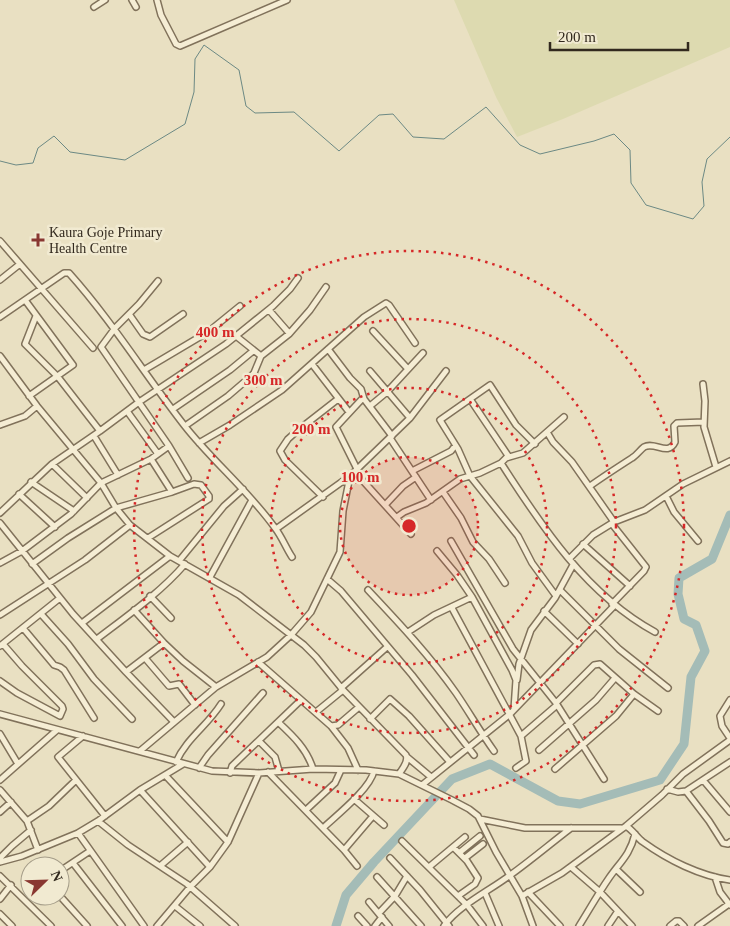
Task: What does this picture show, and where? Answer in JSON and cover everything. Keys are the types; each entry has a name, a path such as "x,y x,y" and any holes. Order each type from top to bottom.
{"street":[{"path":"94,7 105,0"},
{"path":"132,0 136,7"},
{"path":"157,0 161,15 176,44 180,46 271,3 288,0"},
{"path":"0,241 94,348"},
{"path":"0,280 20,264"},
{"path":"0,317 64,273 69,274 92,298 115,328 185,426 243,489 276,529 292,557"},
{"path":"0,513 31,482 73,448 100,432 139,402 236,336 269,310 298,278"},
{"path":"158,281 115,328 101,347 169,446 188,478"},
{"path":"185,426 243,384 254,373 261,356 289,333 310,310 326,287"},
{"path":"24,300 73,362 73,366 29,396"},
{"path":"199,443 230,425 282,390 364,317 386,303 415,343"},
{"path":"144,370 208,332 240,306"},
{"path":"269,310 289,333"},
{"path":"129,314 143,334 150,337 183,314"},
{"path":"36,316 25,344 56,376 100,432"},
{"path":"373,331 408,369"},
{"path":"236,336 261,356"},
{"path":"328,349 346,374 361,389 364,400 391,437 431,500"},
{"path":"172,409 230,370 253,350"},
{"path":"370,406 387,392 423,353"},
{"path":"0,356 29,396 101,483 116,508 130,525 170,556 239,594 291,635 316,657 342,689 407,757 431,777"},
{"path":"312,364 349,412"},
{"path":"370,370 410,418"},
{"path":"276,529 354,473 410,418 446,371"},
{"path":"703,384 705,401 704,422 716,467"},
{"path":"534,444 516,425 490,385 440,420 470,476 518,536 532,563 556,596"},
{"path":"324,496 293,468 280,451 288,439 338,399"},
{"path":"364,400 362,399 336,428 354,473 386,504 411,534"},
{"path":"470,399 509,457"},
{"path":"0,425 25,416 37,406"},
{"path":"127,411 158,454"},
{"path":"397,517 431,500 460,479 480,473 509,457 524,453 564,417"},
{"path":"590,486 646,446 670,448 675,442 674,426 677,424 682,422 704,422"},
{"path":"422,785 512,712 595,627 646,567 613,523 590,486 568,457 553,442 547,432"},
{"path":"94,436 118,474"},
{"path":"0,563 22,551 55,527 88,498 101,483 151,459 169,446"},
{"path":"412,471 451,451 455,446"},
{"path":"151,459 172,492"},
{"path":"569,559 593,535 613,523 645,510 684,484 730,461"},
{"path":"501,463 532,511 574,565 613,605 655,632"},
{"path":"52,464 88,498"},
{"path":"140,751 216,687 267,657 291,635 311,612 340,552 342,511 354,473"},
{"path":"386,504 403,486 416,477"},
{"path":"31,482 74,511"},
{"path":"32,564 68,538 116,508 194,484 198,484 205,490 209,498 202,505 148,538"},
{"path":"179,561 224,506 243,489"},
{"path":"444,492 461,518 473,542 489,560 505,583"},
{"path":"19,494 55,527"},
{"path":"666,496 674,512 698,541"},
{"path":"210,577 252,500"},
{"path":"0,523 60,598 174,722"},
{"path":"0,615 85,560 130,525"},
{"path":"451,541 489,604 507,639 556,704 604,779"},
{"path":"582,544 630,586"},
{"path":"437,551 472,597 516,680"},
{"path":"82,623 170,556"},
{"path":"97,639 171,579 185,564"},
{"path":"512,712 521,658 531,630 560,590 574,565"},
{"path":"327,580 341,591 412,675 474,754"},
{"path":"368,590 408,632 456,692 494,751"},
{"path":"560,590 619,649 668,688"},
{"path":"150,596 171,618"},
{"path":"408,632 434,615 472,597"},
{"path":"0,681 17,693 60,716 62,706 2,645 60,598"},
{"path":"452,608 496,691 512,712 521,736 526,761 516,768"},
{"path":"134,610 183,661 216,687"},
{"path":"544,611 578,644"},
{"path":"41,614 68,644 94,679 132,719"},
{"path":"23,628 54,665 64,670 94,718"},
{"path":"126,672 164,643"},
{"path":"316,712 387,647"},
{"path":"145,658 169,686 179,684 195,705"},
{"path":"258,662 331,726 348,748 358,770"},
{"path":"521,736 594,665 600,664 658,712"},
{"path":"539,750 596,700 615,678"},
{"path":"199,768 208,755 263,693"},
{"path":"555,768 616,716 634,694"},
{"path":"370,719 390,699 409,716 450,762"},
{"path":"230,773 232,766 301,700"},
{"path":"522,896 572,867 624,827 683,774 730,740 720,720 724,707 730,700"},
{"path":"176,762 184,746 214,715 221,704"},
{"path":"331,726 338,724 359,707"},
{"path":"0,714 183,764 230,773 313,769 358,770 399,774 476,813 522,896 533,926"},
{"path":"278,722 303,747 313,769"},
{"path":"0,780 56,730"},
{"path":"0,734 18,764"},
{"path":"82,736 58,757 105,816"},
{"path":"259,741 278,761 279,771"},
{"path":"399,774 407,757"},
{"path":"667,789 678,792 686,790 730,762"},
{"path":"0,862 38,850 78,833 98,821 140,790 183,764"},
{"path":"306,810 335,782 341,770"},
{"path":"323,828 366,786 373,778 374,771"},
{"path":"268,772 344,850 357,866"},
{"path":"161,925 190,887 210,867 228,842 258,773"},
{"path":"165,775 228,842"},
{"path":"28,822 49,806 76,780"},
{"path":"703,780 730,812"},
{"path":"0,790 28,822 38,850"},
{"path":"140,790 210,867"},
{"path":"686,790 723,843 728,844 730,842"},
{"path":"354,799 384,825"},
{"path":"0,812 10,802"},
{"path":"344,850 373,816"},
{"path":"480,819 525,828 624,827 635,834 642,842 687,867 715,877 729,879"},
{"path":"98,821 128,845 190,887 235,926"},
{"path":"390,858 447,925 467,905 510,876 571,828"},
{"path":"0,858 31,830"},
{"path":"78,833 144,926"},
{"path":"579,926 600,892 632,847 635,834"},
{"path":"459,853 480,836"},
{"path":"429,867 465,837"},
{"path":"402,841 467,905 483,926"},
{"path":"160,866 188,842"},
{"path":"465,858 483,844"},
{"path":"453,846 465,858 478,878 475,884 458,896"},
{"path":"70,865 90,851"},
{"path":"73,863 122,926"},
{"path":"572,867 600,892 632,926"},
{"path":"616,869 640,892"},
{"path":"0,876 51,926"},
{"path":"375,926 407,876"},
{"path":"377,877 421,926"},
{"path":"698,926 730,904 720,892 715,877"},
{"path":"0,899 11,885"},
{"path":"528,892 560,926"},
{"path":"485,893 499,926"},
{"path":"369,902 389,926"},
{"path":"69,906 87,926"},
{"path":"175,906 200,926"},
{"path":"608,926 618,911"},
{"path":"0,914 12,926"},
{"path":"358,916 367,926"},
{"path":"670,926 676,921 679,921 684,926"}],"shaded area":[{"path":"454,0 730,0 730,47 517,137 496,97"}],"waterway":[{"path":"0,161 16,165 33,163 38,148 54,136 70,152 125,160 185,124 194,92 195,59 204,45 239,70 246,106 255,113 294,112 339,151 379,115 393,114 413,137 444,139 486,107 520,145 540,154 594,141 614,134 630,150 631,183 646,205 693,219 704,206 702,182 707,159 730,137"},
{"path":"336,926 346,895 374,862 452,779 490,764 558,801 580,804 660,780 684,744 691,677 705,651 696,625 684,619 678,594 679,578 712,559 730,515"}],"place":[{"name":"Kaura Goje Primary Health Centre","path":"38,240"}]}
